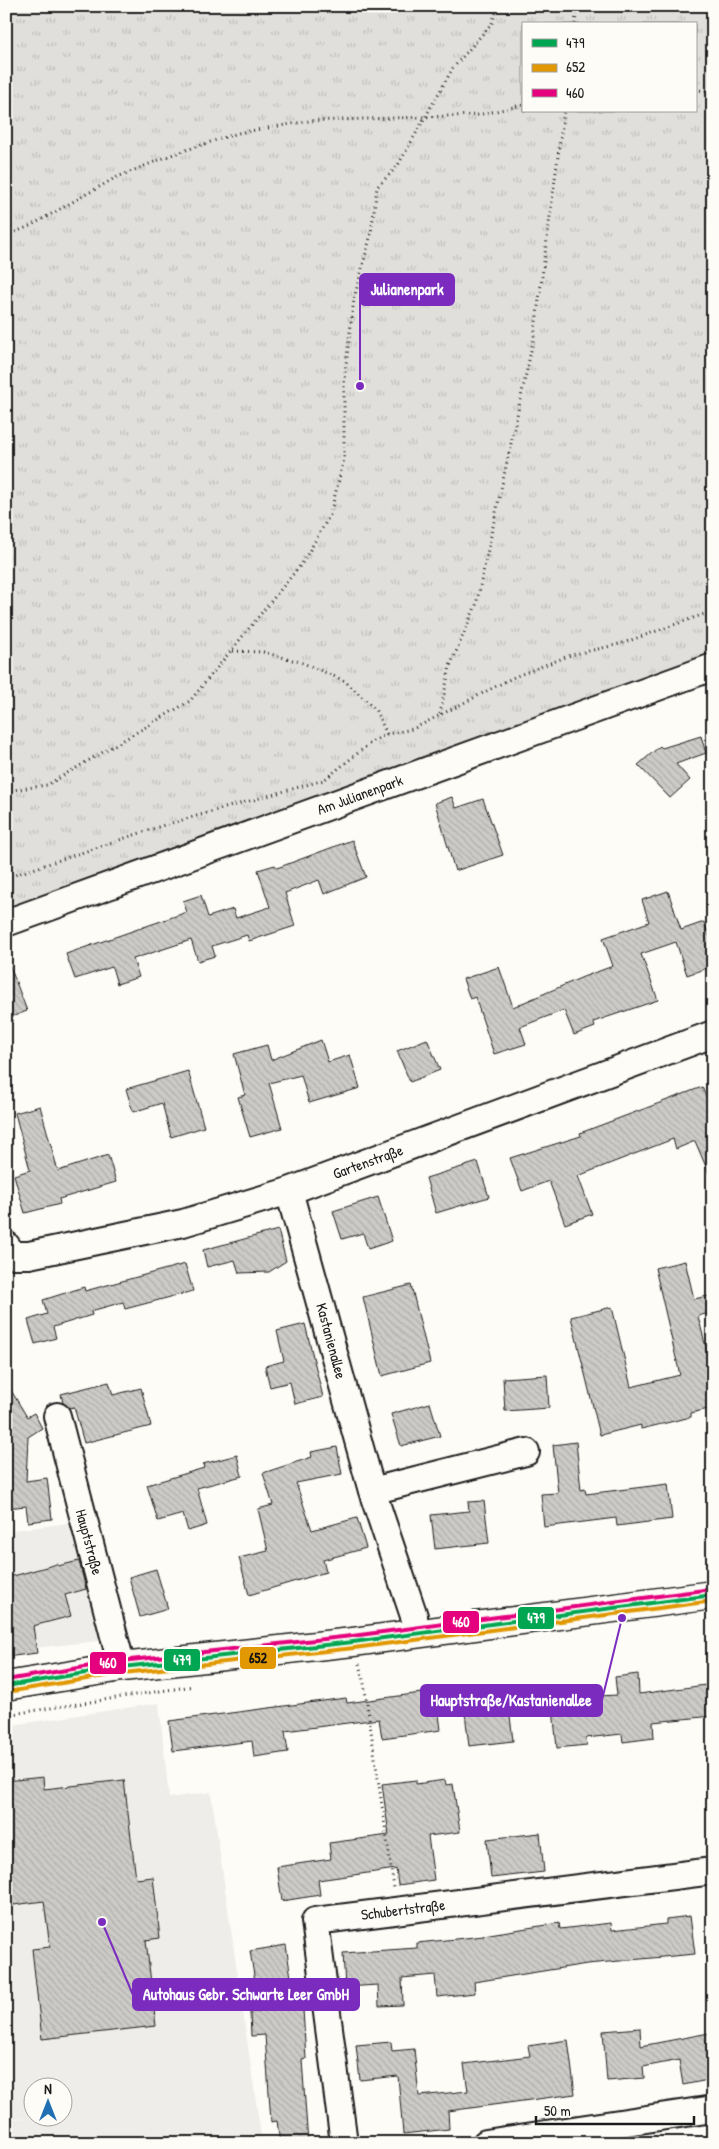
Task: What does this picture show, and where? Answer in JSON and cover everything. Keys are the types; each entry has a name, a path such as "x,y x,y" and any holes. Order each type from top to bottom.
{"main road":[{"path":"6,1686 122,1667 353,1642 713,1595"}],"street":[{"name":"Am Julianenpark","path":"6,922 713,667"},
{"name":"Gartenstraße","path":"10,1250 29,1256 183,1223 289,1191 713,1034"},
{"name":"Kastanienallee","path":"289,1191 372,1490 414,1616 415,1634"},
{"name":"Hauptstraße","path":"57,1416 122,1667"},
{"path":"372,1490 526,1452"},
{"name":"Schubertstraße","path":"344,2143 315,1921 713,1871"},
{"path":"486,2143 564,2137 713,2109"}],"path":[{"path":"6,791 47,785 190,701 233,651 303,562 330,515 344,459 344,381 354,299 371,234 377,187 397,167 453,68 492,24 498,6"},
{"path":"575,22 577,6"},
{"path":"696,90 713,91"},
{"path":"6,236 30,226 115,178 171,155 238,133 309,121 478,115 522,105"},
{"path":"440,715 450,666 476,605 534,337 564,112"},
{"path":"6,878 161,826 324,780 372,740 387,734 413,729 514,677 571,655 620,644 713,611"},
{"path":"233,651 263,652 303,664 346,681 375,709 387,734"},
{"path":"353,1642 364,1683 398,1910"}],"shaded area":[{"path":"77,1522 108,1640 6,1651 6,1531"},
{"path":"159,1703 169,1798 211,1792 262,2143 6,2143 6,2120 22,2118 22,2126 72,2126 72,2076 22,2076 22,2118 6,2119 6,1726"}],"green space":[{"path":"6,6 713,6 713,661 6,919"}],"building":[{"path":"701,736 706,753 676,764 690,780 670,798 638,765 660,746 662,748"},
{"path":"452,797 456,808 483,799 503,855 455,871 435,803"},
{"path":"352,840 366,877 324,894 319,880 285,893 295,926 249,941 247,935 212,946 215,956 198,961 191,940 133,959 139,977 117,984 112,967 75,979 66,954 187,912 183,901 201,895 208,917 233,909 236,918 270,907 258,870 275,865 277,868"},
{"path":"668,891 681,930 704,922 713,947 713,966 687,975 676,942 641,954 658,1000 593,1022 595,1027 574,1035 564,1010 520,1027 526,1044 494,1054 475,997 470,999 463,979 499,967 513,1007 613,966 603,938 649,922 642,900"},
{"path":"6,961 8,961 27,1011 6,1019"},
{"path":"427,1039 440,1070 410,1082 397,1051"},
{"path":"321,1040 328,1062 350,1055 360,1088 309,1103 301,1075 269,1083 282,1128 250,1137 238,1097 245,1095 234,1054 267,1045 271,1060"},
{"path":"188,1071 204,1127 171,1137 162,1103 133,1112 126,1089"},
{"path":"702,1087 713,1113 713,1183 695,1141 676,1149 673,1139 578,1176 592,1214 565,1224 549,1181 522,1191 510,1158 581,1136 580,1133"},
{"path":"40,1106 58,1171 108,1155 116,1182 59,1199 60,1204 25,1213 14,1175 30,1170 15,1113"},
{"path":"478,1162 489,1197 436,1213 426,1178"},
{"path":"378,1197 392,1241 368,1249 363,1233 342,1239 333,1211"},
{"path":"278,1230 286,1261 269,1272 239,1273 235,1260 207,1267 203,1250"},
{"path":"685,1261 694,1299 713,1295 713,1312 698,1316 708,1355 713,1354 713,1408 691,1413 691,1417 641,1429 641,1425 600,1435 571,1317 612,1307 631,1387 680,1375 655,1268"},
{"path":"185,1264 193,1291 125,1309 123,1302 91,1311 92,1315 53,1327 56,1338 35,1344 28,1320 47,1314 43,1300 84,1287 85,1291"},
{"path":"411,1285 430,1363 382,1376 363,1297"},
{"path":"305,1324 323,1397 295,1404 290,1382 270,1387 265,1366 284,1361 277,1331"},
{"path":"547,1375 549,1408 505,1411 503,1378"},
{"path":"6,1382 27,1417 34,1413 42,1428 28,1437 26,1481 47,1478 52,1519 28,1522 26,1506 6,1508"},
{"path":"109,1382 113,1395 141,1388 151,1426 84,1443 74,1407 69,1408 63,1403 61,1394"},
{"path":"430,1403 440,1436 401,1446 391,1414"},
{"path":"576,1442 581,1490 585,1489 586,1494 668,1484 672,1519 617,1526 616,1518 544,1527 541,1494 558,1493 553,1445"},
{"path":"337,1447 342,1474 296,1483 312,1530 357,1518 366,1548 323,1560 326,1572 249,1595 239,1558 268,1551 258,1509 273,1505 263,1473 312,1457 311,1452"},
{"path":"237,1455 242,1476 197,1488 207,1525 188,1531 183,1514 158,1521 147,1485 204,1468 203,1464"},
{"path":"484,1501 489,1543 435,1549 431,1515 469,1511 468,1502"},
{"path":"79,1561 86,1589 65,1595 71,1616 33,1626 37,1653 6,1657 6,1578 57,1564 58,1566"},
{"path":"156,1569 168,1609 140,1617 129,1577"},
{"path":"638,1674 639,1694 713,1684 713,1716 653,1722 654,1738 623,1742 622,1734 586,1738 587,1745 557,1748 551,1690 580,1687 581,1697 617,1695 615,1677"},
{"path":"436,1691 441,1730 382,1738 379,1719 285,1731 288,1752 254,1757 252,1741 173,1751 169,1721 346,1698 347,1703"},
{"path":"509,1708 513,1741 469,1746 465,1713"},
{"path":"43,1777 44,1789 124,1780 136,1879 153,1877 160,1938 146,1940 156,2026 42,2039 32,1949 50,1947 44,1901 6,1906 6,1781"},
{"path":"416,1780 416,1784 445,1780 446,1785 453,1784 460,1832 428,1836 434,1880 398,1885 396,1869 318,1880 320,1895 282,1901 277,1867 331,1859 329,1843 389,1835 382,1784"},
{"path":"540,1833 544,1872 491,1878 487,1839"},
{"path":"690,1916 695,1954 587,1964 474,1982 475,1993 437,1997 435,1975 402,1978 403,2005 379,2006 378,1985 345,1987 343,1953 417,1948 417,1943 484,1936 559,1923 560,1929 611,1923 612,1930 666,1924 666,1919"},
{"path":"286,1945 296,2010 303,2009 306,2059 302,2060 308,2143 280,2143 277,2121 271,2122 265,2035 251,2036 250,2012 260,2012 250,1951"},
{"path":"640,2028 641,2046 709,2033 713,2052 713,2079 683,2085 679,2060 643,2067 644,2078 607,2081 603,2031"},
{"path":"568,2040 575,2094 448,2111 449,2129 403,2134 398,2076 360,2080 356,2045 391,2042 392,2051 414,2049 419,2096 468,2091 464,2064 530,2056 528,2046"}],"transit line":[{"name":"460","path":"6,1680 121,1661 352,1636 712,1589"},
{"name":"479","path":"6,1686 122,1667 353,1642 713,1595"},
{"name":"652","path":"7,1692 123,1673 354,1648 713,1601"}],"place":[{"name":"Julianenpark","path":"360,386"},
{"name":"Hauptstraße/Kastanienallee","path":"622,1618"},
{"name":"Autohaus Gebr. Schwarte Leer GmbH","path":"102,1922"}]}
